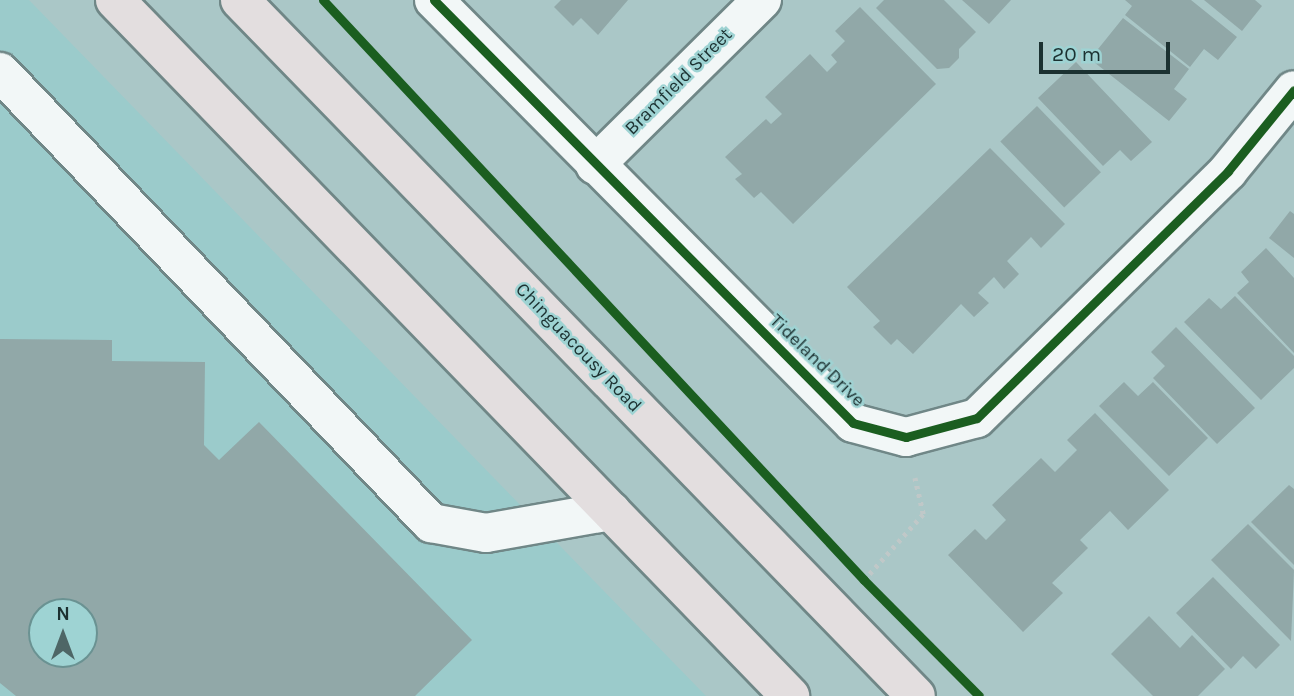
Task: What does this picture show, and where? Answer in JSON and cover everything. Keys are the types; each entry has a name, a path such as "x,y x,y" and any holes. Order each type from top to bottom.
{"main road":[{"path":"115,0 790,696"},
{"name":"Chinguacousy Road","path":"240,0 916,696"}],"street":[{"name":"Tideland Drive","path":"433,0 853,423 906,437 977,418 1228,171 1294,90"},
{"name":"Bramfield Street","path":"595,165 762,0"},
{"path":"0,72 431,523 485,533 611,511"}],"path":[{"path":"864,580 923,514 906,437"},
{"path":"855,569 874,589"}],"shaded area":[{"path":"0,0 29,0 706,696 0,696"}],"building":[{"path":"561,0 628,0 598,35 581,18 573,26 554,7"},
{"path":"884,0 944,0 976,32 959,49 959,58 949,68 937,69 876,8"},
{"path":"962,0 1011,0 989,24"},
{"path":"1125,0 1191,0 1237,37 1218,60 1204,49 1190,67 1125,15 1132,6"},
{"path":"1204,0 1255,0 1262,6 1242,31"},
{"path":"860,7 936,84 793,224 761,192 754,198 735,179 742,174 725,157 766,119 771,124 782,114 765,97 810,54 827,72 837,62 831,55 845,41 835,31"},
{"path":"1123,18 1189,69 1174,89 1187,99 1169,121 1090,59"},
{"path":"1076,62 1152,142 1131,161 1120,150 1103,166 1038,98"},
{"path":"1037,106 1101,172 1064,208 1000,141"},
{"path":"990,148 1065,224 1041,248 1031,237 1007,261 1019,274 1004,289 994,277 978,293 989,303 974,317 961,304 913,354 897,339 891,345 873,327 880,321 847,287"},
{"path":"1290,211 1294,214 1294,258 1269,238"},
{"path":"1266,248 1294,278 1294,353 1237,293 1249,282 1241,272"},
{"path":"1235,296 1294,356 1294,368 1261,400 1184,322 1209,298 1221,309"},
{"path":"1176,327 1255,408 1217,444 1153,378 1165,366 1151,352"},
{"path":"0,339 112,340 112,361 205,362 204,445 219,460 259,422 472,640 415,696 16,696 0,683"},
{"path":"1124,382 1138,396 1153,382 1208,438 1169,476 1099,406"},
{"path":"1095,413 1169,490 1128,530 1110,511 1080,540 1088,548 1052,583 1063,593 1023,632 948,555 975,529 986,540 1006,520 992,505 1041,458 1055,472 1077,450 1067,440"},
{"path":"1289,485 1294,489 1294,565 1251,522"},
{"path":"1248,524 1294,570 1291,641 1211,560"},
{"path":"1213,577 1280,645 1256,669 1243,656 1231,669 1176,613"},
{"path":"1149,616 1180,648 1192,635 1225,669 1198,696 1153,696 1111,654"}],"cycle path":[{"path":"323,0 864,580 979,696"},
{"path":"434,0 853,423 906,437 977,418 1228,171 1294,90"}]}
